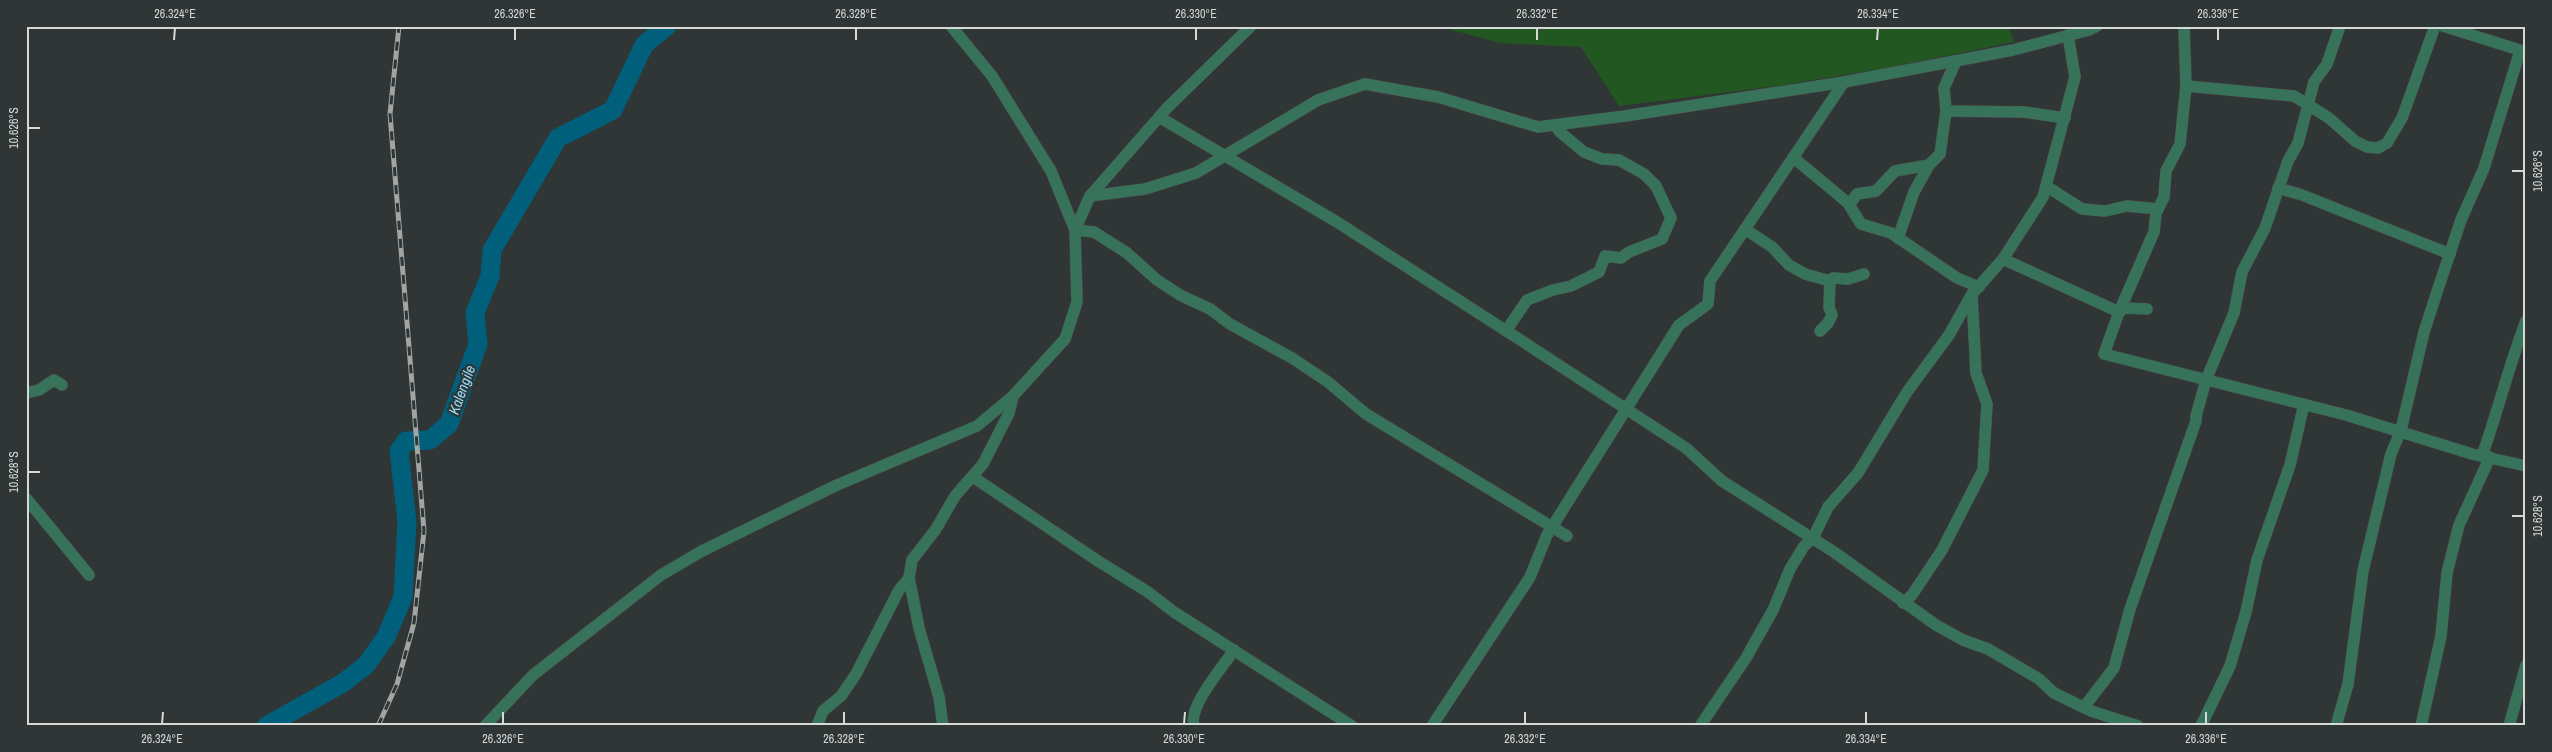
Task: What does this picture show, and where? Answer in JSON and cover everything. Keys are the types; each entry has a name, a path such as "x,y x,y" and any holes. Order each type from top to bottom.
{"street":[{"path":"485,726 533,675 661,575 702,551 837,484 977,426 1013,396 1065,339 1077,302 1075,230 1051,171 992,76 951,26"},
{"path":"1075,230 1090,196 1159,117 1251,26"},
{"path":"1090,196 1146,189 1196,173 1226,157 1318,100 1366,84 1438,97 1538,127 1625,116 1844,82 2013,50 2097,26"},
{"path":"2184,26 2186,86 2180,144 2166,171 2164,197 2158,209 2154,232 2119,312 2104,354 2304,404 2401,430 2439,444 2526,466"},
{"path":"2084,707 2114,668 2130,609 2196,421 2206,380 2234,313 2242,272 2265,228 2278,188 2298,143 2309,95 2314,82 2327,64 2340,26"},
{"path":"2186,86 2294,96 2329,118 2361,144 2378,148 2387,143 2402,118 2435,26"},
{"path":"2336,726 2348,684 2363,571 2390,454 2401,430 2424,332 2461,220 2484,168 2523,51 2443,26"},
{"path":"1700,726 1746,658 1773,610 1790,569 1804,546 1813,538 1828,507 1858,473 1907,392 1950,335 1975,290 2003,259 2043,197 2075,77 2068,35"},
{"path":"1898,238 1914,192 1929,165 1940,154 1946,111 1944,88 1956,61"},
{"path":"1432,726 1530,576 1552,527 1679,325 1708,304 1710,281 1844,82"},
{"path":"1946,111 2024,112 2065,118"},
{"path":"1159,117 1337,222 1686,448 1722,481 1813,538 1903,603 1963,640 1988,649 2039,679 2054,693 2084,707 2138,726"},
{"path":"1506,332 1527,300 1571,286 1599,272 1605,256 1621,258 1635,249 1662,239 1671,218 1656,186 1644,174 1619,160 1602,159 1584,152 1560,132 1556,124"},
{"path":"1794,158 1849,205 1862,224 1882,230 1898,238 1975,290"},
{"path":"1849,205 1857,194 1876,191 1895,171 1929,165"},
{"path":"2046,186 2082,210 2105,211 2127,206 2158,209"},
{"path":"2278,188 2302,195 2450,254"},
{"path":"1745,229 1772,247 1788,266 1805,274 1830,281 1833,278 1848,279 1864,274"},
{"path":"1075,230 1094,232 1127,252 1157,280 1180,295 1210,309 1230,324 1292,358 1328,382 1366,414 1566,536"},
{"path":"2003,259 2119,312"},
{"path":"1820,331 1828,323 1832,315 1829,307 1830,281"},
{"path":"1903,603 1912,595 1942,550 1983,470 1987,404 1976,372 1975,290"},
{"path":"2119,312 2125,308 2147,309"},
{"path":"2421,726 2441,636 2447,573 2460,525 2486,457 2512,356 2526,320"},
{"path":"26,393 39,390 54,380 62,385"},
{"path":"943,726 939,697 919,628 909,578 912,560 936,529 956,496 973,477 997,441 1009,413 1013,396"},
{"path":"2201,726 2230,666 2246,612 2257,560 2290,465 2304,404"},
{"path":"973,477 1352,726"},
{"path":"26,498 89,576"},
{"path":"817,726 823,711 841,696 856,674 899,590 909,578"},
{"path":"1194,726 1193,719 1198,703 1234,650"},
{"path":"2509,726 2526,665"}],"green space":[{"path":"1437,26 2008,26 2014,42 1881,69 1783,85 1619,106 1581,47 1500,43"}],"waterway":[{"name":"Kalengile","path":"266,726 343,683 366,665 386,637 403,597 407,522 399,451 406,441 430,440 449,424 478,344 475,313 490,276 492,250 558,138 613,110 644,45 667,26"}],"railway":[{"path":"378,726 397,684 414,623 424,531 390,114 399,26"}]}
